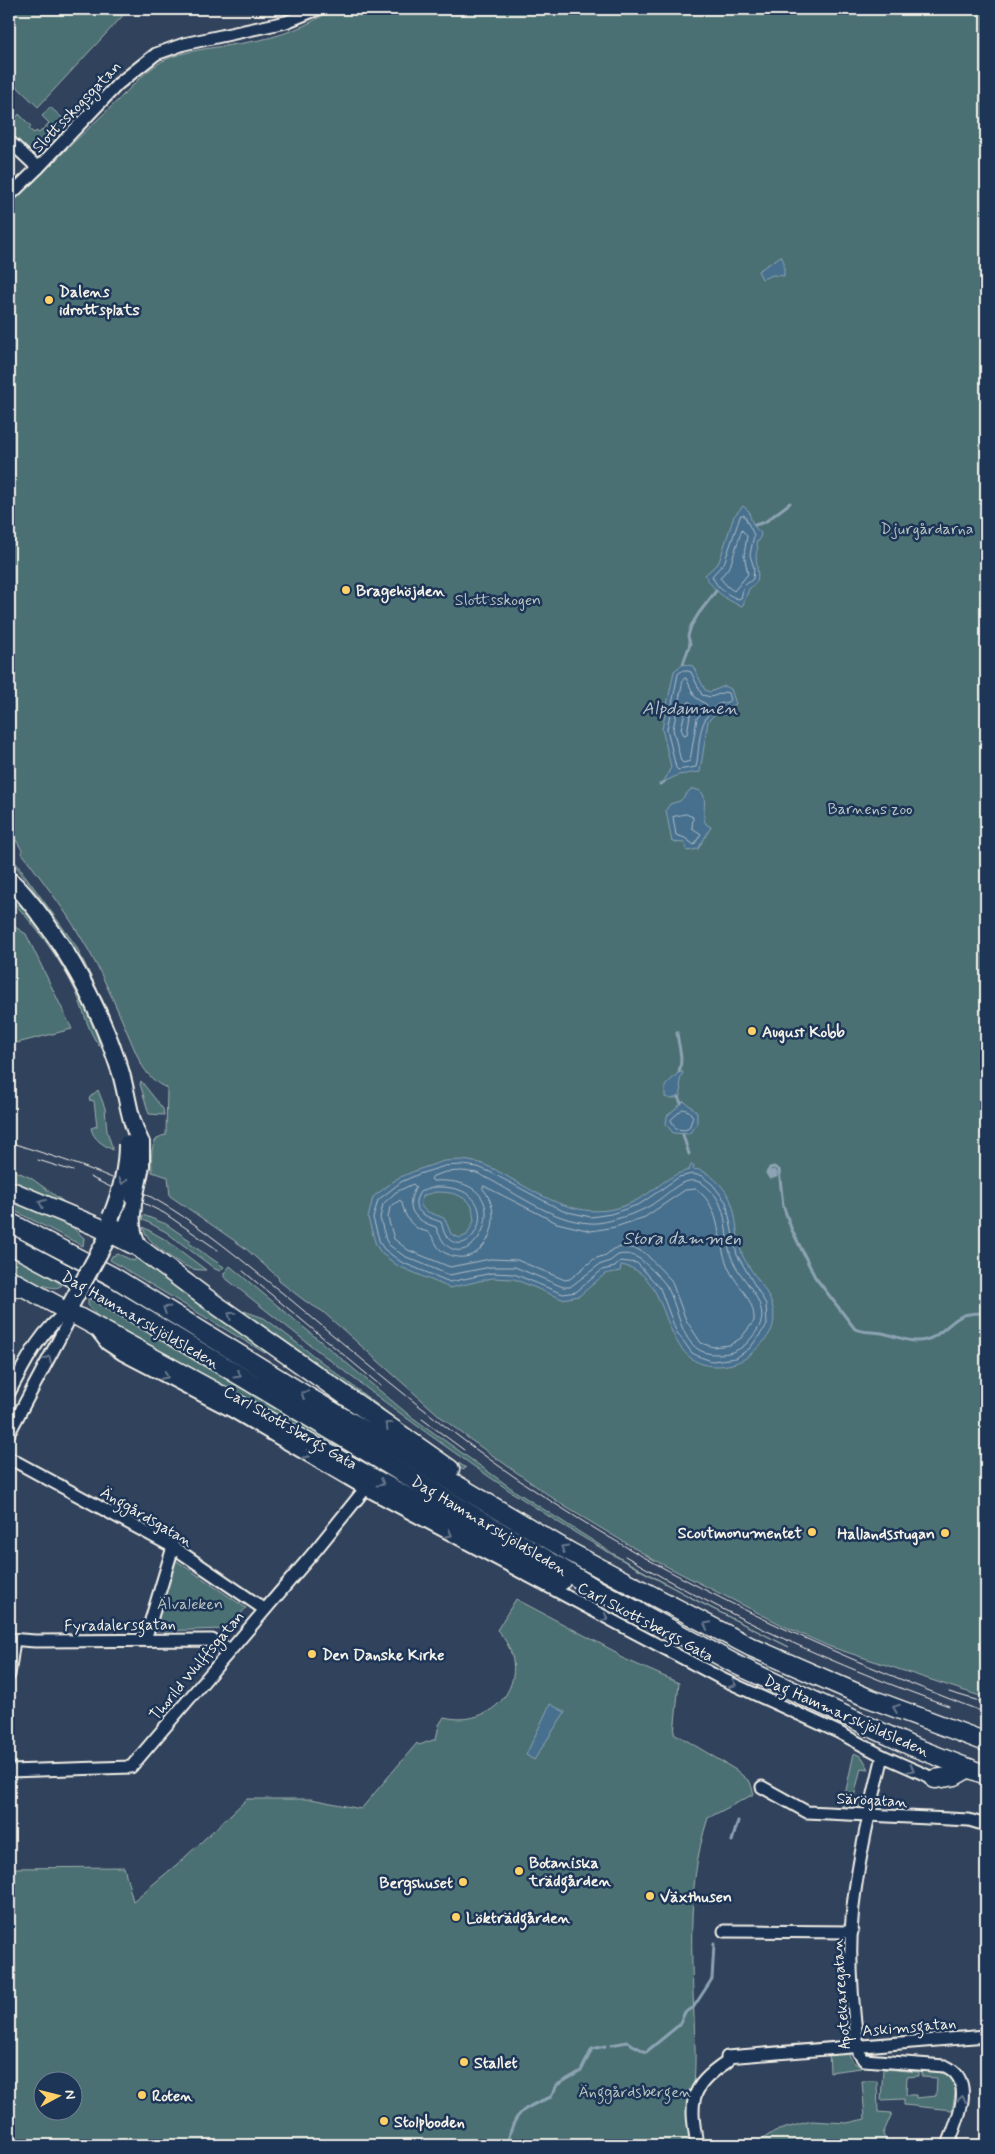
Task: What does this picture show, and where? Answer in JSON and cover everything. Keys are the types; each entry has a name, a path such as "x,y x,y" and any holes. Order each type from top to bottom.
{"main road":[{"path":"10,879 50,928 77,971 93,1003 120,1072 132,1125 134,1144 141,1166 134,1199 116,1226 70,1308"},
{"path":"116,1226 120,1196 134,1144"},
{"path":"9,1190 116,1226 138,1247 205,1297 439,1461 510,1516"},
{"name":"Dag Hammarskjöldsleden","path":"9,1222 112,1276 318,1402 570,1552 750,1647 866,1697 986,1742"},
{"name":"Dag Hammarskjöldsleden","path":"9,1244 107,1296 594,1588 739,1666 911,1746 986,1775"},
{"path":"9,1279 27,1290 70,1308 94,1324 567,1584 594,1588"},
{"path":"935,1779 955,1776 969,1768 986,1782"}],"street":[{"name":"Slottsskogsgatan","path":"9,196 118,84 156,54 184,44 286,22 318,9"},
{"path":"9,141 38,168"},
{"path":"9,1291 27,1290"},
{"path":"9,1393 40,1338 70,1308"},
{"path":"9,1433 67,1324 70,1308"},
{"name":"Carl Skottsbergs Gata","path":"94,1324 103,1340 122,1354 230,1410 365,1489 714,1675 838,1732 882,1756 935,1779"},
{"path":"15,1381 32,1391"},
{"name":"Änggårdsgatan","path":"9,1458 173,1547 264,1609"},
{"name":"Thorild Wulffsgatan","path":"9,1771 131,1767 264,1609 316,1551 365,1489"},
{"path":"145,1640 173,1547"},
{"path":"9,1675 11,1640"},
{"name":"Fyradalersgatan","path":"11,1640 212,1640 229,1650"},
{"name":"Apotekaregatan","path":"882,1756 856,1886 852,1932 851,1967 858,2046 860,2057 864,2060 945,2066 957,2073 963,2085 962,2100 948,2145"},
{"name":"Särögatan","path":"762,1787 807,1812 969,1820 986,1825"},
{"path":"724,1931 852,1932"},
{"name":"Askimsgatan","path":"697,2145 692,2108 696,2092 707,2078 727,2062 727,2057 986,2036"}],"green space":[{"path":"9,9 129,9 38,107 9,79"},
{"name":"Slottsskogen","path":"333,9 986,9 986,1698 828,1646 788,1628 654,1560 564,1506 442,1418 322,1311 305,1301 279,1281 278,1277 245,1248 170,1196 168,1177 152,1172 152,1149 156,1140 166,1135 167,1088 155,1081 140,1062 88,949 66,913 22,853 9,829 9,205 140,78 163,61 190,52 260,40 283,34 314,21"},
{"path":"9,104 14,109 11,112 17,117 19,114 31,126 29,129 34,133 36,131 39,133 49,123 42,116 50,107 68,123 40,152 31,152 9,133"},
{"path":"9,853 76,946 106,1007 121,1045 81,959 50,912 9,857"},
{"path":"9,891 46,935 76,985 96,1033 99,1046 89,1027 76,992 62,966 38,931 9,898"},
{"path":"9,923 26,934 72,1029 9,1045"},
{"path":"141,1081 163,1109 164,1115 149,1114 140,1084"},
{"path":"98,1090 105,1108 107,1131 113,1150 96,1138 91,1128 97,1126 94,1101 89,1100"},
{"path":"9,1168 31,1178 71,1207 9,1182"},
{"path":"9,1196 76,1225 74,1229 84,1238 83,1246 9,1208"},
{"path":"143,1215 166,1224 191,1241 189,1243 224,1267 220,1271 215,1269 166,1232 142,1219"},
{"path":"143,1227 166,1240 206,1270 190,1268 169,1256 155,1245 145,1233"},
{"path":"118,1254 134,1261 138,1255 267,1349 265,1353 110,1260 112,1256"},
{"path":"9,1255 62,1285 55,1288 43,1285 41,1288 9,1272"},
{"path":"230,1266 409,1415 518,1493 620,1558 680,1591 611,1554 553,1519 427,1433 345,1372 224,1277 224,1273"},
{"path":"88,1298 458,1516 101,1321 88,1305"},
{"path":"244,1311 264,1318 406,1427 466,1468 463,1470 334,1382 249,1318"},
{"name":"Älvaleken","path":"174,1559 246,1608 227,1629 153,1631"},
{"path":"680,1591 729,1617 697,1601"},
{"name":"Botaniska trädgården","path":"516,1599 614,1651 620,1657 679,1683 674,1733 736,1770 750,1782 754,1794 708,1818 700,1846 693,1902 692,1930 694,2079 690,2136 686,2145 9,2145 9,1868 124,1867 133,1901 182,1860 247,1799 311,1799 361,1809 417,1743 419,1745 436,1739 439,1725 444,1717 464,1719 481,1715 495,1706 506,1694 512,1679 513,1663 508,1646 497,1630"},
{"path":"854,1753 862,1757 869,1769 861,1768 853,1801 861,1803 858,1809 842,1809"},
{"path":"848,2052 852,2061 861,2068 830,2072 829,2053"},
{"path":"883,2069 919,2072 919,2076 907,2077 906,2095 916,2095 916,2098 936,2096 937,2078 922,2077 922,2071 942,2073 948,2076 955,2084 952,2110 904,2105 904,2099 881,2100"},
{"path":"862,2081 877,2081 878,2112 892,2113 883,2134 888,2145 753,2145 775,2131 811,2121 847,2123 865,2119"}],"water":[{"path":"781,256 784,262 784,276 773,275 762,279 758,271"},
{"path":"743,506 749,511 753,524 761,533 759,541 756,542 758,547 756,556 757,582 749,589 743,605 740,606 720,594 705,575 719,562 734,516"},
{"name":"Alpdammen","path":"683,664 693,666 705,690 710,692 725,686 731,689 736,704 721,708 708,721 700,772 678,775 664,782 671,767 662,729 674,671"},
{"path":"691,789 702,793 704,797 704,819 706,824 711,827 698,849 687,851 685,843 672,842 666,810 670,804 680,801"},
{"path":"679,1072 683,1072 680,1080 681,1096 671,1099 665,1097 665,1086"},
{"path":"684,1101 697,1112 697,1123 689,1134 673,1133 666,1124 667,1116"},
{"name":"Stora dammen","path":"463,1160 480,1163 544,1197 580,1209 598,1211 617,1208 637,1200 675,1175 689,1170 691,1165 694,1165 693,1169 703,1171 716,1180 730,1199 742,1254 746,1263 764,1288 772,1305 774,1315 770,1333 756,1350 737,1362 719,1366 699,1363 685,1352 675,1337 651,1285 639,1272 621,1265 620,1271 605,1274 579,1296 562,1299 514,1279 492,1278 450,1288 398,1266 381,1253 376,1245 368,1218 373,1197 398,1178 444,1161","holes":["436,1192 452,1193 460,1196 472,1206 474,1221 467,1235 460,1238 451,1234 445,1219 424,1209 421,1201 424,1195"]},
{"path":"550,1704 565,1712 534,1760 526,1755"}],"waterway":[{"path":"755,525 765,522 790,503"},
{"path":"683,664 690,644 688,636 691,626 716,591"},
{"path":"660,784 664,782"},
{"path":"677,1032 681,1057 679,1072"},
{"path":"678,1097 681,1103"},
{"path":"683,1135 689,1154"},
{"path":"773,1173 771,1175 770,1172 774,1171 776,1176 770,1178 767,1173 770,1168 774,1167 779,1170 783,1205 791,1228 815,1277 855,1329 922,1341 935,1336 957,1318 968,1314 986,1313"},
{"path":"732,1841 738,1821"},
{"path":"611,2045 627,2042 646,2052 679,2025 685,2012 693,2008 712,1979 714,1944"},
{"path":"503,2145 508,2142 513,2124 522,2112 534,2104 551,2097 557,2085 581,2071 592,2049 605,2046"}],"tram line":[{"path":"9,1142 82,1166 136,1189 171,1209 241,1259 466,1442 550,1500 609,1537 669,1571 794,1633 921,1688 986,1713"},
{"path":"38,1160 73,1171"},
{"path":"90,1177 164,1213 218,1250"},
{"path":"243,1271 381,1386"},
{"path":"422,1419 464,1450"},
{"path":"625,1556 703,1599 824,1657 949,1706"},
{"path":"949,1692 986,1703"}],"place":[{"name":"Dalens idrottsplats","path":"49,300"},
{"name":"Bragehöjden","path":"346,590"},
{"name":"August Kobb","path":"752,1031"},
{"name":"Scoutmonumentet","path":"812,1532"},
{"name":"Hallandsstugan","path":"945,1533"},
{"name":"Den Danske Kirke","path":"312,1654"},
{"name":"Botaniska trädgården","path":"519,1871"},
{"name":"Bergshuset","path":"463,1882"},
{"name":"Växthusen","path":"650,1896"},
{"name":"Lökträdgården","path":"456,1917"},
{"name":"Stallet","path":"464,2062"},
{"name":"Roten","path":"142,2095"},
{"name":"Stolpboden","path":"384,2121"}],"park label":[{"name":"Djurgårdarna","path":"927,528"},
{"name":"Barnens zoo","path":"870,808"},
{"name":"Änggårdsbergen","path":"635,2091"}]}
